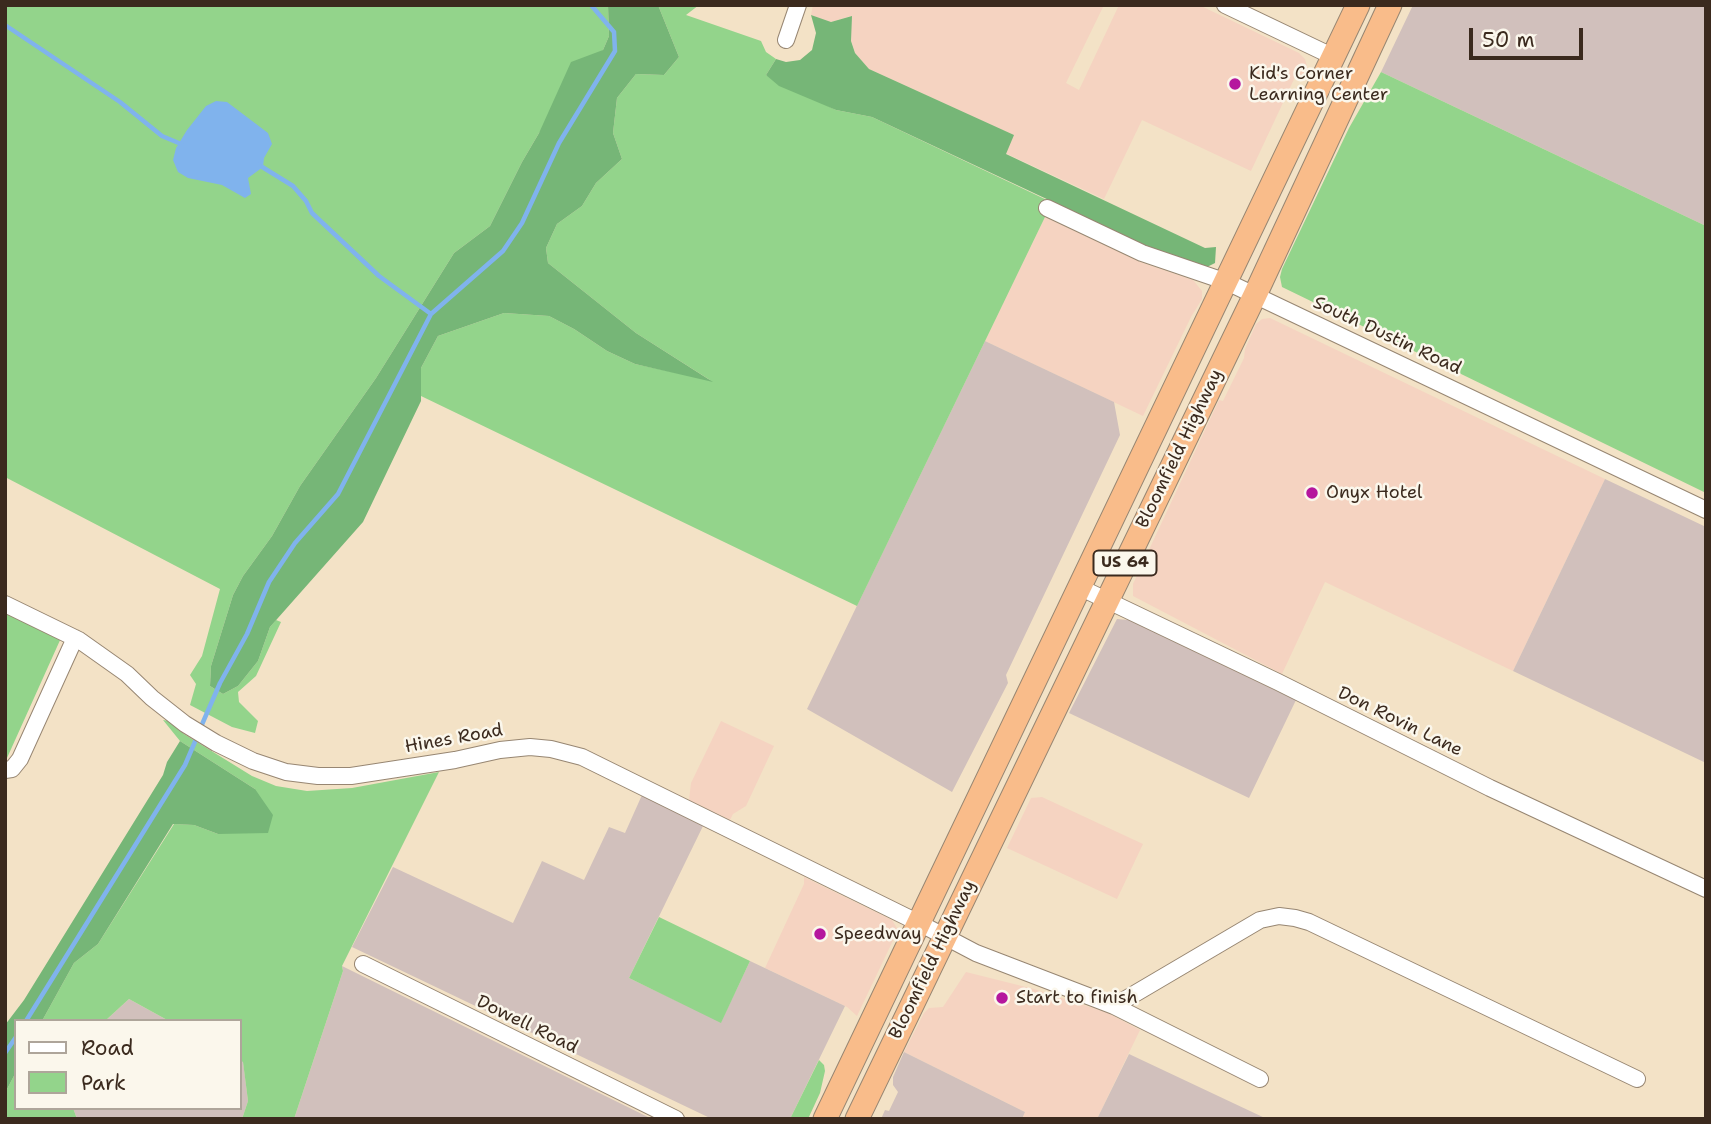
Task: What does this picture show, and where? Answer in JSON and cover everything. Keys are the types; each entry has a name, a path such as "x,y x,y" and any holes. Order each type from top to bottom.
{"highway":[{"name":"Bloomfield Highway","path":"825,1119 1358,5"},
{"name":"Bloomfield Highway","path":"857,1119 1255,295 1390,5"}],"street":[{"path":"786,40 798,5"},
{"path":"1225,5 1334,57"},
{"name":"South Dustin Road","path":"1047,208 1142,253 1227,282 1706,510"},
{"name":"Don Rovin Lane","path":"1079,587 1490,788 1706,889"},
{"name":"Hines Road","path":"5,604 75,638 127,674 185,724 216,743 253,761 286,772 351,776 530,747 566,752 597,763 976,953 1114,1006 1260,1079"},
{"path":"5,770 12,769 20,759 75,638"},
{"path":"1114,1006 1260,920 1279,916 1295,918 1310,922 1637,1079"},
{"name":"Dowell Road","path":"363,964 676,1119"}],"shaded area":[{"path":"813,5 1104,5 1066,83 1079,90 1119,5 1199,5 1299,53 1305,59 1308,70 1305,79 1296,75 1251,171 1142,120 1104,199 1005,153 1013,135 869,69 855,53 851,41 851,16 831,22 822,20 811,15"},
{"path":"1413,5 1706,5 1706,226 1381,72"},
{"path":"1045,217 1140,262 1193,280 1202,291 1202,299 1143,416 985,341"},
{"path":"1270,318 1605,479 1513,671 1325,582 1282,674 1133,596 1133,584 1219,400 1223,401 1244,358 1256,324 1262,319"},
{"path":"985,341 1114,402 1120,435 1006,675 1008,683 952,792 807,709"},
{"path":"1605,479 1706,527 1706,763 1513,671"},
{"path":"1117,619 1129,620 1296,700 1249,798 1069,713"},
{"path":"721,721 774,746 746,806 733,814 730,820 689,800 691,783"},
{"path":"642,795 703,826 629,978 721,1022 750,961 845,1006 790,1119 712,1119 352,947 393,867 513,923 542,861 584,880 609,827 625,833"},
{"path":"1042,797 1143,844 1117,899 1007,848 1031,798"},
{"path":"804,877 892,920 898,930 857,1016 847,1007 765,968 804,884"},
{"path":"342,966 652,1119 294,1119 343,971"},
{"path":"966,972 1034,989 1108,1013 1140,1030 1097,1119 1022,1119 1025,1112 904,1052 924,1013 929,1008 943,1007"},
{"path":"129,999 165,1019 107,1019"},
{"path":"904,1052 1025,1112 1022,1119 881,1119 885,1110 889,1111 898,1092 893,1085 893,1077"},
{"path":"1129,1054 1267,1119 1097,1119"},
{"path":"243,1061 248,1101 242,1119 77,1119 74,1110 242,1110"}],"green space":[{"path":"5,5 608,5 609,36 603,50 539,133 490,226 454,253 376,378 300,486 272,536 243,576 233,595 211,666 210,686 223,694 238,686 258,661 270,627 276,620 281,622 256,676 238,692 239,702 258,721 255,733 232,727 190,705 196,684 190,675 202,656 220,589 5,477"},
{"path":"608,5 658,5 679,57 664,75 636,74 617,98 613,133 622,159 596,183 582,206 557,224 546,248 548,263 636,333 713,382 635,364 607,351 549,316 504,313 438,336 421,368 421,401 363,522 270,627 258,661 238,686 223,694 210,686 211,666 233,595 243,576 272,536 300,486 376,378 454,253 490,226 539,133 571,62 603,50 609,36"},
{"path":"658,5 699,5 686,15 761,41 766,52 776,59 766,75 836,110 872,117 1049,201 1045,217 857,606 421,396 421,368 438,336 504,313 549,316 607,351 635,364 710,380 636,333 548,263 546,248 557,224 582,206 596,183 622,159 613,133 617,98 636,74 664,75 679,57"},
{"path":"811,15 831,22 852,16 851,41 855,53 869,69 1014,135 1006,154 1205,248 1216,247 1215,263 1207,267 1151,248 872,117 836,110 779,86 766,75 776,59 786,62 800,60 812,50 816,33"},
{"path":"1381,72 1706,226 1706,493 1282,287 1282,269 1349,128"},
{"path":"5,613 61,638 7,758 5,757"},
{"path":"163,720 169,721 184,734 252,776 276,786 307,791 352,788 439,772 342,966 343,971 294,1119 242,1119 248,1101 242,1061 242,1019 165,1019 129,999 107,1019 43,1019 74,963 98,944 174,824 194,825 218,834 255,789 180,741"},
{"path":"180,741 255,789 273,815 268,833 218,834 194,825 173,824 98,944 74,963 43,1019 14,1019 14,1076 5,1093 5,1025 24,1000 163,775 167,762"},
{"path":"659,917 750,961 721,1023 629,978"},
{"path":"819,1060 825,1071 820,1093 808,1119 790,1119"},
{"path":"14,1076 14,1110 74,1110 77,1119 5,1119 5,1093"}],"water":[{"path":"216,101 227,102 268,133 272,144 264,158 263,167 248,178 251,194 245,198 222,185 188,178 178,172 173,160 176,148 187,130 206,106"}],"waterway":[{"path":"200,729 220,683 247,634 269,582 295,543 338,494 431,314 503,251 522,223 559,143 615,51 614,32 591,5"},
{"path":"5,25 120,102 162,136 181,144"},
{"path":"259,165 293,186 312,213 379,276 431,314"},
{"path":"27,1019 185,765 197,737"},
{"path":"5,1053 14,1040"}],"place":[{"name":"Kid's Corner Learning Center","path":"1235,84"},
{"name":"Onyx Hotel","path":"1312,493"},
{"name":"Speedway","path":"820,934"},
{"name":"Start to finish","path":"1002,998"}]}
